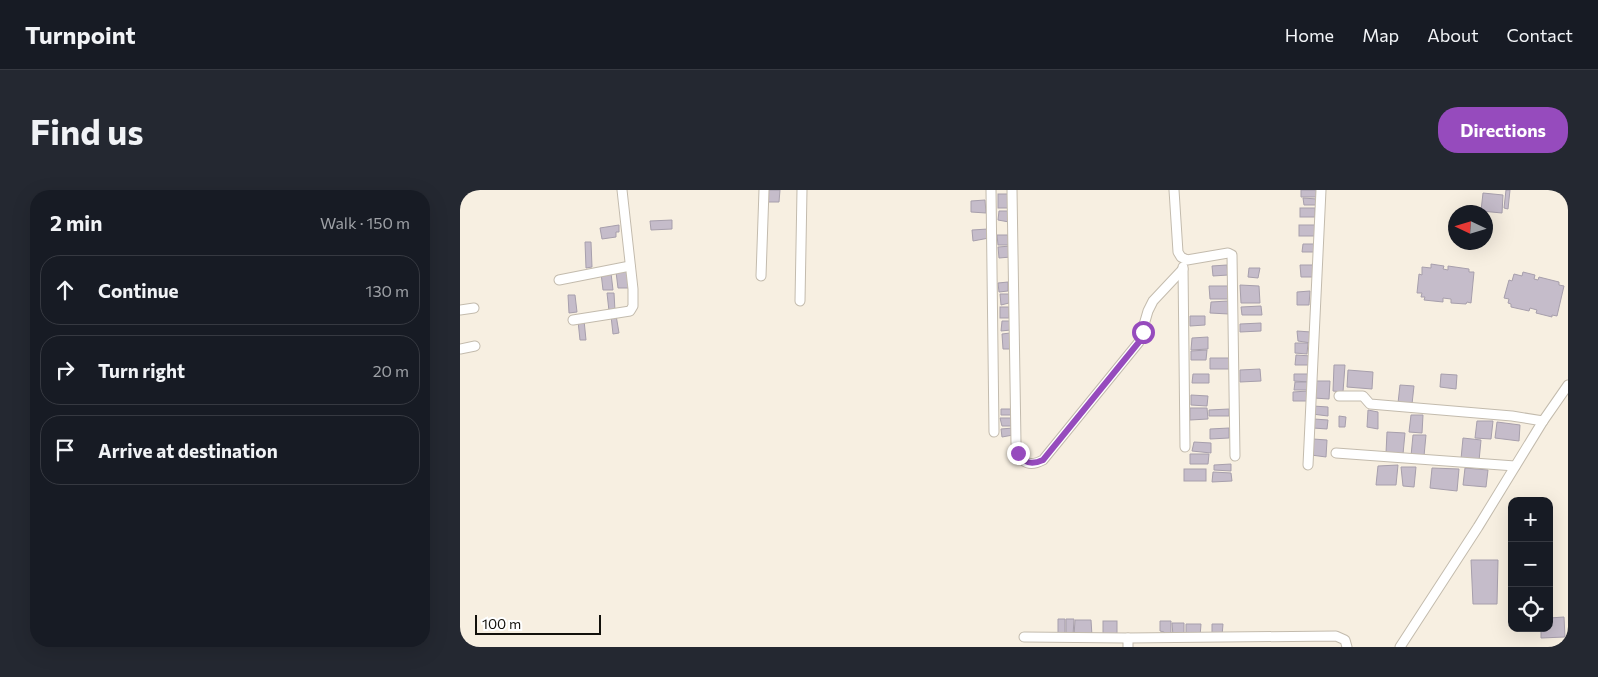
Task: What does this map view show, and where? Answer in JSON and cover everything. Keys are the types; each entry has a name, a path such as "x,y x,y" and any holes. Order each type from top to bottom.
{"street":[{"path":"573,320 630,311 633,306 633,289 622,190"},
{"path":"761,276 764,190"},
{"path":"800,300 802,190"},
{"path":"991,190 994,432"},
{"path":"1012,190 1016,443 1021,459 1029,463 1037,463 1043,460 1139,342 1148,311 1153,302 1183,269"},
{"path":"1174,190 1178,252 1183,259 1185,447"},
{"path":"1308,465 1321,190"},
{"path":"1183,259 1228,253 1232,255 1235,456"},
{"path":"559,280 630,266"},
{"path":"460,310 474,308"},
{"path":"460,349 475,346"},
{"path":"1400,647 1543,421 1568,386"},
{"path":"1339,396 1363,396 1370,404 1512,416 1543,421"},
{"path":"1336,453 1516,466"},
{"path":"1024,637 1128,643 1336,636 1345,640 1347,647"}],"building":[{"path":"765,190 780,190 779,202 765,202"},
{"path":"1301,190 1318,190 1317,197 1301,197"},
{"path":"1506,190 1510,190 1508,209 1504,208"},
{"path":"1483,193 1503,195 1502,213 1493,212 1493,205 1482,205"},
{"path":"998,194 1008,194 1008,208 998,208"},
{"path":"1303,198 1317,199 1317,205 1304,205"},
{"path":"985,200 986,213 971,212 971,201"},
{"path":"1300,208 1315,208 1315,217 1300,217"},
{"path":"999,211 1009,211 1009,222 998,220"},
{"path":"672,220 672,229 651,230 650,221"},
{"path":"619,225 619,232 616,232 616,237 602,239 600,228"},
{"path":"1299,225 1315,225 1315,236 1299,236"},
{"path":"988,229 989,238 973,241 972,230"},
{"path":"997,235 1008,235 1009,245 998,245"},
{"path":"585,242 591,242 592,267 586,268"},
{"path":"1303,244 1316,244 1315,252 1302,252"},
{"path":"1011,246 1011,257 999,258 998,247"},
{"path":"1431,264 1444,266 1443,269 1448,270 1448,266 1469,269 1469,272 1474,272 1471,303 1451,303 1451,299 1443,298 1443,302 1424,300 1425,297 1421,297 1422,293 1417,293 1419,274 1422,275 1422,267 1431,268"},
{"path":"1227,265 1228,275 1213,276 1212,266"},
{"path":"1300,265 1316,265 1315,277 1301,277"},
{"path":"1249,268 1260,268 1258,278 1248,277"},
{"path":"627,270 629,288 618,288 616,272"},
{"path":"1523,272 1535,275 1534,279 1538,280 1539,277 1559,282 1559,285 1564,286 1557,316 1552,315 1552,317 1536,313 1537,310 1530,308 1529,311 1511,307 1511,304 1508,303 1509,299 1504,298 1509,280 1512,281 1514,274 1522,276"},
{"path":"601,273 611,273 613,290 603,290"},
{"path":"1008,282 1008,291 999,292 998,283"},
{"path":"1240,285 1259,286 1260,303 1241,303"},
{"path":"1209,286 1229,286 1228,299 1210,299"},
{"path":"1310,291 1309,305 1297,305 1297,292"},
{"path":"607,293 614,293 615,311 609,311"},
{"path":"1000,294 1009,294 1009,303 1001,305"},
{"path":"568,295 575,295 577,312 569,313"},
{"path":"1228,301 1229,314 1210,313 1211,302"},
{"path":"1261,306 1262,315 1242,315 1241,307"},
{"path":"1000,307 1009,307 1009,318 1000,318"},
{"path":"616,315 619,333 613,334 611,316"},
{"path":"1190,316 1205,316 1205,325 1190,326"},
{"path":"584,320 586,340 580,340 578,321"},
{"path":"1002,321 1010,321 1011,330 1001,331"},
{"path":"1261,323 1261,331 1240,332 1240,324"},
{"path":"1297,331 1311,332 1311,343 1298,341"},
{"path":"1010,333 1010,349 1003,349 1002,334"},
{"path":"1208,337 1208,349 1191,350 1192,338"},
{"path":"1295,343 1308,343 1307,354 1295,353"},
{"path":"1207,350 1206,360 1191,360 1191,351"},
{"path":"1296,355 1311,356 1311,365 1295,365"},
{"path":"1210,358 1231,358 1230,369 1210,369"},
{"path":"1334,365 1345,365 1343,392 1333,391"},
{"path":"1260,369 1261,381 1240,382 1240,370"},
{"path":"1348,370 1373,372 1372,389 1347,387"},
{"path":"1193,374 1209,374 1209,383 1192,383"},
{"path":"1294,374 1309,374 1309,382 1294,381"},
{"path":"1441,374 1457,375 1456,389 1440,387"},
{"path":"1315,381 1330,381 1329,399 1314,398"},
{"path":"1295,382 1309,382 1309,390 1294,390"},
{"path":"1400,385 1414,386 1412,404 1398,403"},
{"path":"1308,391 1309,401 1293,401 1293,392"},
{"path":"1191,395 1208,396 1207,406 1191,405"},
{"path":"1313,406 1328,407 1328,416 1312,414"},
{"path":"1190,408 1207,408 1208,419 1190,420"},
{"path":"1001,409 1011,409 1012,415 1001,415"},
{"path":"1229,409 1229,416 1209,416 1209,410"},
{"path":"1368,410 1378,412 1378,429 1367,427"},
{"path":"1411,415 1423,415 1422,433 1409,432"},
{"path":"1339,416 1346,417 1345,427 1339,427"},
{"path":"1000,418 1013,418 1012,426 1002,426"},
{"path":"1314,419 1328,420 1327,429 1313,428"},
{"path":"1477,421 1493,421 1491,439 1475,438"},
{"path":"1497,422 1520,425 1519,441 1495,438"},
{"path":"1013,428 1013,435 1002,437 1001,429"},
{"path":"1229,428 1229,438 1210,439 1210,429"},
{"path":"1387,432 1405,433 1403,454 1386,453"},
{"path":"1413,435 1426,435 1424,456 1411,456"},
{"path":"1463,438 1481,440 1479,461 1461,459"},
{"path":"1313,439 1327,440 1326,457 1311,455"},
{"path":"1194,442 1211,443 1211,453 1192,451"},
{"path":"1190,454 1209,454 1208,464 1190,464"},
{"path":"1231,464 1231,471 1214,470 1214,465"},
{"path":"1398,465 1396,485 1376,485 1378,466"},
{"path":"1401,467 1416,467 1414,487 1403,486"},
{"path":"1432,468 1459,469 1457,491 1430,488"},
{"path":"1465,468 1488,470 1486,487 1463,485"},
{"path":"1184,469 1206,469 1206,481 1184,481"},
{"path":"1213,472 1231,473 1232,481 1212,482"},
{"path":"1471,560 1498,560 1497,604 1473,604"},
{"path":"1564,617 1565,637 1541,638 1541,632 1553,632 1553,618"},
{"path":"1058,619 1065,619 1065,636 1058,635"},
{"path":"1066,619 1074,619 1073,636 1066,635"},
{"path":"1075,620 1091,620 1092,636 1074,636"},
{"path":"1103,621 1117,621 1117,635 1103,635"},
{"path":"1160,621 1171,621 1171,634 1165,634 1160,631"},
{"path":"1172,623 1184,623 1184,636 1173,636"},
{"path":"1186,624 1201,624 1200,637 1186,636"},
{"path":"1212,624 1223,624 1222,636 1212,636"}],"route":[{"path":"1018,453 1021,459 1029,463 1037,463 1043,460 1139,342 1143,332"}]}
